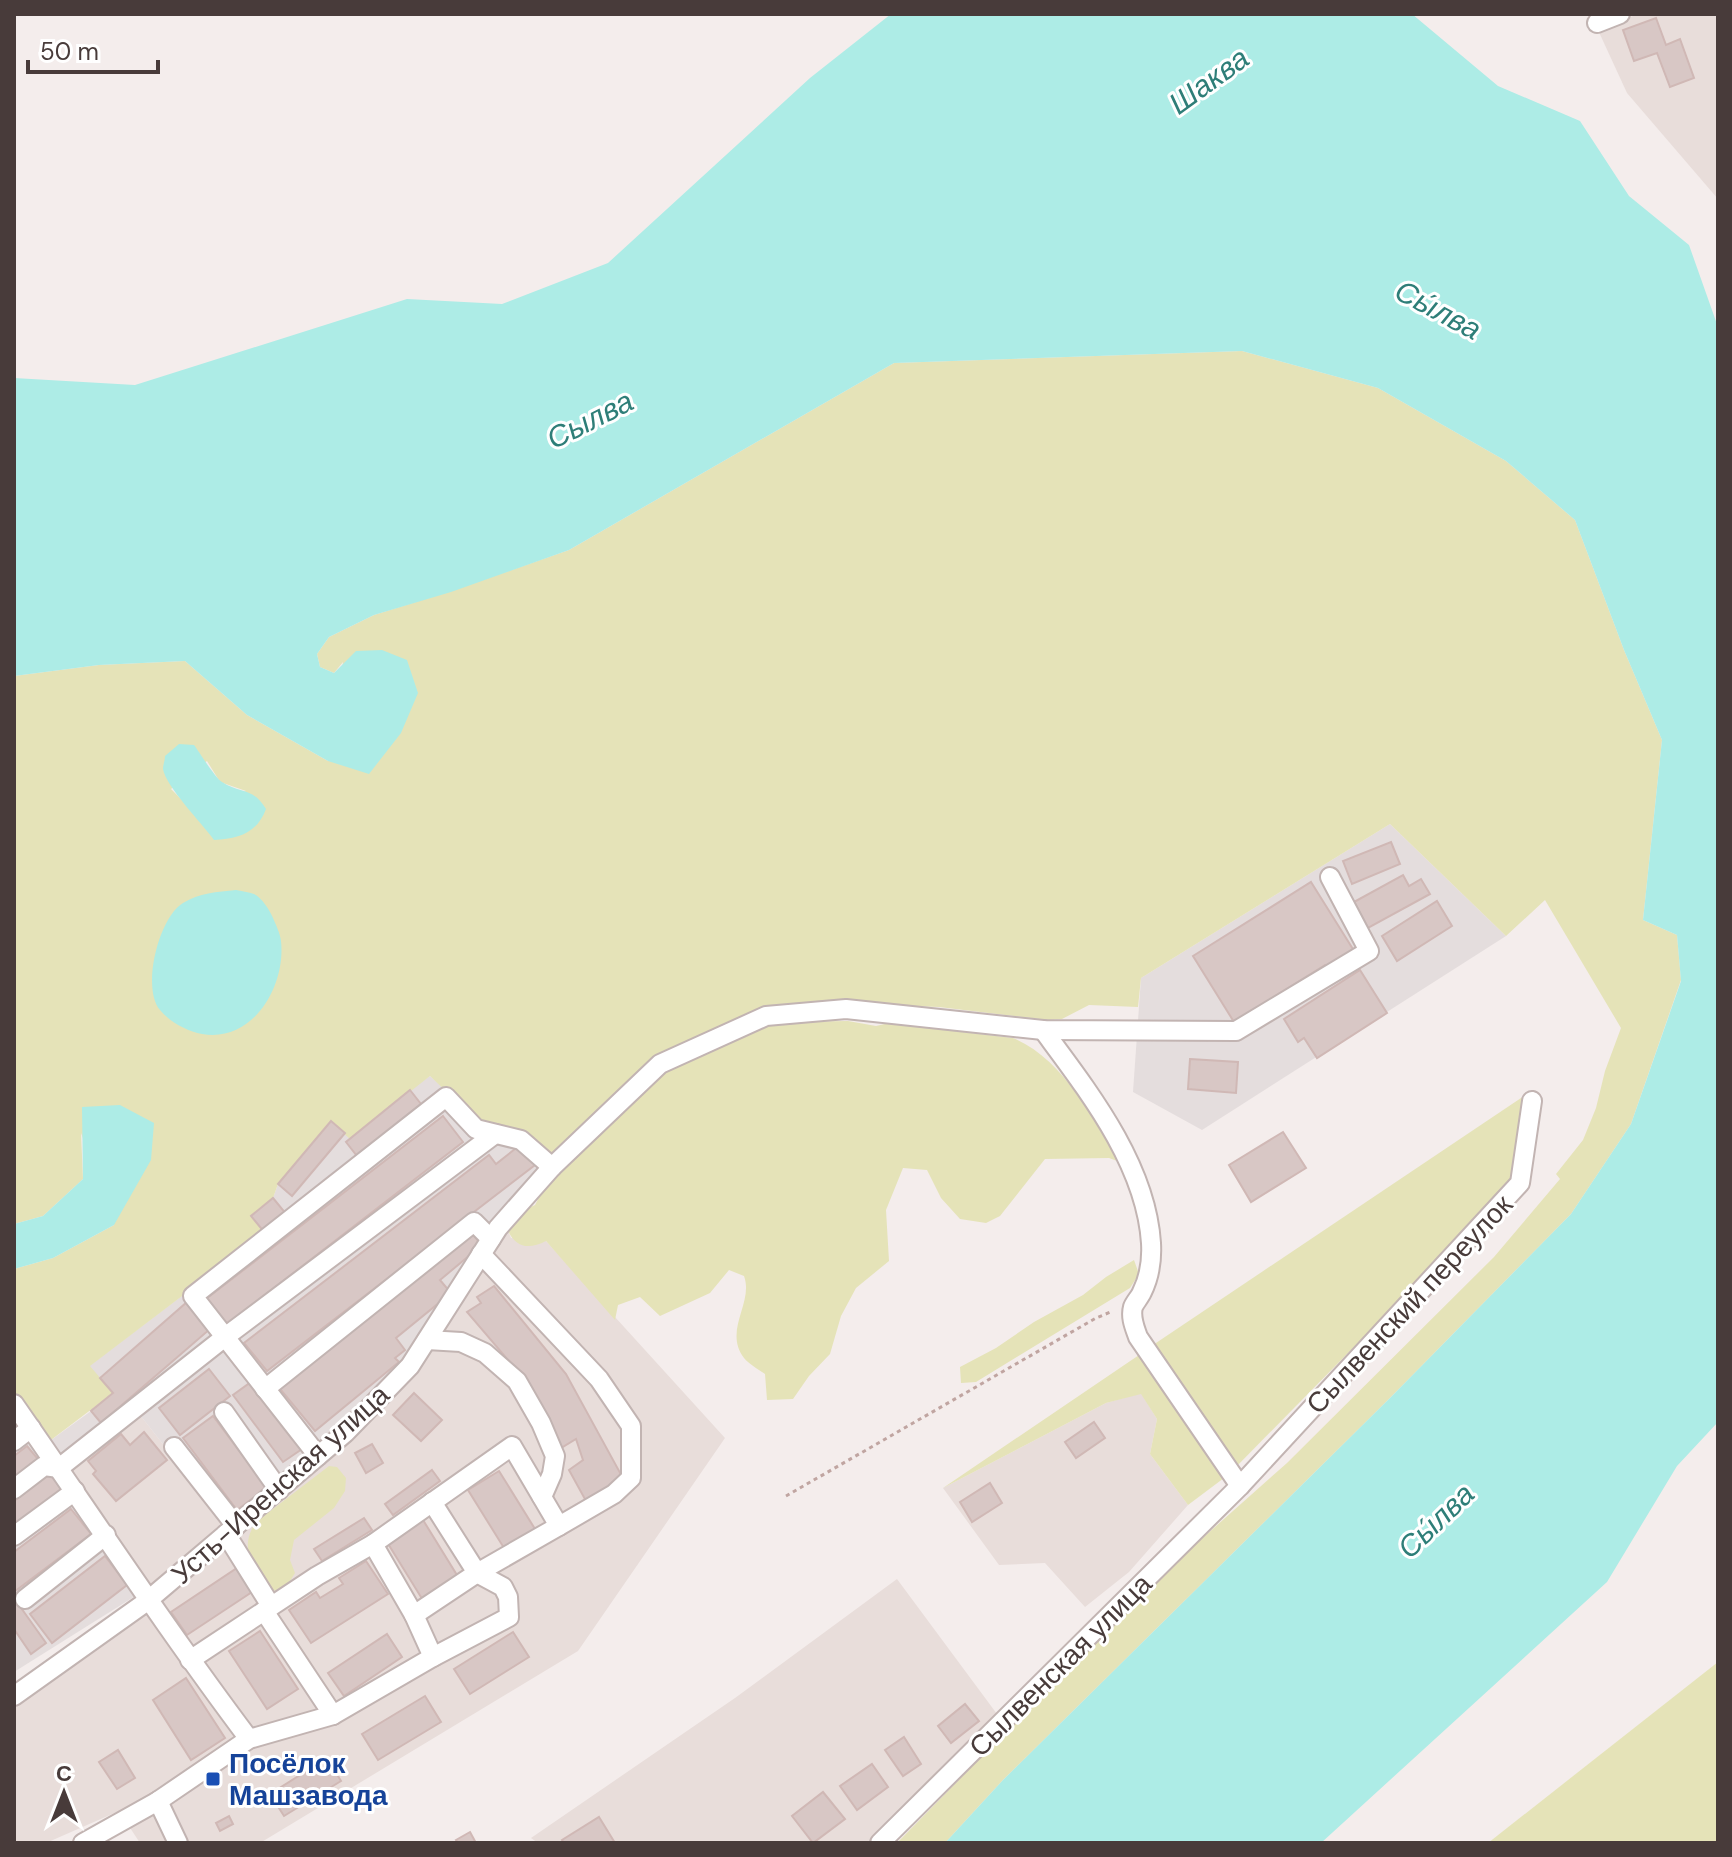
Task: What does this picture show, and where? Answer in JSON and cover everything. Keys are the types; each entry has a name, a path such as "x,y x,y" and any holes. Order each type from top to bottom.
{"street":[{"path":"1597,23 1620,14"},
{"name":"Усть-Иренская улица","path":"14,1696 150,1598 345,1433 410,1366 486,1247 552,1167 660,1064 766,1016 846,1009 1043,1030 1236,1031 1369,951 1330,877"},
{"path":"1043,1030 1107,1120 1141,1198 1151,1241 1151,1265 1146,1284 1133,1307 1133,1322 1138,1337 1240,1486"},
{"path":"318,1456 193,1296 446,1097 476,1129 521,1140 552,1167"},
{"name":"Сылвенский переулок","path":"1240,1486 1520,1183 1532,1101"},
{"path":"14,1489 44,1466 59,1468 225,1337 495,1134"},
{"path":"265,1389 474,1222 486,1247 599,1379 631,1426 631,1478 614,1494 477,1573 414,1615"},
{"path":"427,1340 461,1342 485,1353 517,1381 541,1423 555,1456 552,1474 542,1497"},
{"path":"14,1404 190,1660 249,1739"},
{"path":"224,1412 279,1490"},
{"path":"14,1441 31,1428"},
{"path":"190,1660 373,1544 512,1446 559,1526"},
{"path":"174,1447 231,1530 268,1609 333,1715"},
{"name":"Сылвенская улица","path":"880,1843 1240,1486"},
{"path":"14,1536 75,1491"},
{"path":"83,1843 158,1801 249,1739 333,1715 509,1617 508,1597 503,1587 477,1573 432,1502"},
{"path":"25,1599 106,1535"},
{"path":"373,1544 414,1615 433,1657"},
{"path":"158,1801 178,1843"}],"path":[{"path":"786,1496 1096,1318 1133,1307"}],"shaded area":[{"path":"1638,14 1718,14 1718,199 1627,93 1598,30"},
{"path":"1242,351 1378,388 1506,461 1575,520 1662,740 1643,920 1677,935 1681,980 1631,1124 1571,1214 1391,1397 1003,1780 945,1843 897,1843 1152,1583 1287,1463 1494,1257 1560,1179 1556,1174 1583,1140 1596,1108 1605,1071 1621,1028 1545,900 1506,936 1390,824 1141,978 1138,1007 1089,1005 1062,1019 1048,1020 939,1007 859,1004 769,1010 713,1029 646,1068 548,1158 481,1125 430,1076 350,1139 331,1122 278,1184 273,1198 251,1216 265,1233 90,1366 113,1393 47,1443 14,1397 14,1269 53,1258 114,1225 81,1133 83,1179 43,1216 14,1224 14,676 99,665 185,661 247,715 328,761 343,662 334,673 320,667 317,654 329,637 374,615 569,550 894,363","holes":["207,761 220,782 246,791 192,810 171,789"]},
{"path":"1390,824 1506,936 1202,1130 1133,1092 1141,978"},
{"path":"848,1021 1013,1038 1048,1060 1062,1075 1120,1162 1109,1158 1045,1159 1000,1216 986,1223 960,1219 941,1198 927,1170 903,1168 886,1210 889,1261 856,1288 841,1316 830,1354 793,1399 767,1400 765,1374 746,1360 738,1348 737,1327 746,1286 744,1276 729,1270 710,1293 660,1316 640,1297 618,1305 615,1320 546,1241 524,1246 515,1241 508,1231 522,1211 535,1205 555,1167 662,1073 739,1033 781,1022"},
{"path":"430,1076 457,1100 548,1158 404,1365 323,1444 225,1523 140,1415 69,1469 47,1443 91,1411 89,1366 264,1234 251,1216 273,1198 278,1184 331,1121 345,1133"},
{"path":"1524,1096 1516,1182 1235,1468 1150,1347"},
{"path":"508,1231 511,1238 545,1240 725,1438 578,1651 260,1843 140,1843 119,1811 46,1843 14,1843 14,1702 131,1619 492,1251"},
{"path":"1134,1260 1139,1274 1130,1288 976,1382 961,1383 960,1367 1083,1295"},
{"path":"1142,1353 1224,1478 1188,1505 1150,1454 1157,1419 1141,1394 1106,1403 943,1488"},
{"path":"1141,1393 1157,1419 1150,1454 1188,1505 1129,1572 1085,1607 1045,1563 999,1565 943,1488 1106,1403"},
{"path":"14,1411 140,1593 14,1672"},
{"path":"140,1415 225,1523 151,1587 69,1469"},
{"path":"329,1466 337,1467 346,1478 345,1491 334,1508 294,1540 290,1560 295,1573 285,1589 271,1591 250,1558 248,1541 251,1532 256,1522"},
{"path":"897,1579 997,1714 877,1843 538,1843 531,1838 735,1698"},
{"path":"1718,1662 1718,1843 1488,1843"}],"water":[{"path":"891,14 1412,14 1498,86 1580,121 1629,196 1689,245 1718,327 1718,1422 1677,1466 1607,1582 1321,1843 945,1843 1003,1780 1391,1397 1571,1214 1631,1124 1681,981 1677,935 1643,920 1662,740 1575,520 1506,461 1378,388 1242,351 894,363 569,550 451,592 374,615 329,637 317,654 320,667 334,673 356,651 382,650 407,660 418,693 401,733 369,774 328,761 247,715 185,661 99,665 14,676 14,378 135,385 407,299 502,304 608,263 810,78"},
{"path":"179,744 194,745 219,780 251,794 261,802 266,809 258,824 239,836 214,840 177,795 163,769 165,756"},
{"path":"236,890 257,896 271,915 281,941 278,976 262,1008 237,1030 220,1034 196,1033 169,1019 160,1010 152,986 155,954 167,923 183,903 202,895"},
{"path":"120,1105 154,1123 151,1160 114,1225 53,1258 14,1269 14,1224 43,1216 83,1179 82,1107"}],"building":[{"path":"1656,18 1666,45 1680,39 1694,78 1670,87 1657,53 1634,61 1623,30"},
{"path":"1391,842 1400,864 1352,884 1343,861"},
{"path":"1403,875 1409,886 1421,879 1430,894 1368,928 1354,902"},
{"path":"1311,882 1361,962 1334,979 1325,965 1234,1022 1193,956"},
{"path":"1437,901 1452,926 1397,961 1382,936"},
{"path":"1360,970 1387,1013 1317,1058 1304,1038 1298,1042 1284,1019"},
{"path":"1190,1059 1238,1062 1236,1093 1188,1089"},
{"path":"410,1090 421,1104 357,1156 346,1142"},
{"path":"443,1116 463,1142 226,1325 206,1299"},
{"path":"331,1121 345,1133 292,1196 278,1184"},
{"path":"1283,1132 1306,1168 1251,1202 1229,1165"},
{"path":"520,1145 535,1165 267,1371 244,1343 489,1155 496,1164"},
{"path":"273,1198 287,1215 265,1233 251,1216"},
{"path":"470,1231 482,1245 440,1280 451,1293 396,1338 405,1350 395,1358 399,1362 315,1431 280,1389"},
{"path":"494,1286 566,1374 624,1480 586,1501 569,1470 583,1460 576,1439 561,1448 521,1375 467,1312 481,1303 477,1297"},
{"path":"187,1302 210,1329 101,1423 91,1411 113,1393 100,1378"},
{"path":"209,1369 230,1396 180,1435 159,1408"},
{"path":"251,1382 302,1449 283,1462 233,1395"},
{"path":"414,1393 442,1420 421,1441 393,1415"},
{"path":"213,1416 267,1488 237,1510 183,1438"},
{"path":"1094,1422 1105,1438 1076,1458 1065,1442"},
{"path":"144,1432 167,1460 116,1501 93,1474 96,1471 88,1461 121,1434 130,1445"},
{"path":"372,1444 383,1463 366,1473 355,1453"},
{"path":"27,1446 38,1459 14,1478 14,1456"},
{"path":"432,1470 440,1481 393,1515 385,1504"},
{"path":"499,1471 535,1529 504,1548 468,1490"},
{"path":"50,1474 62,1490 14,1527 14,1501"},
{"path":"990,1483 1002,1503 972,1522 960,1502"},
{"path":"71,1509 91,1534 14,1592 14,1552"},
{"path":"364,1518 372,1530 322,1561 314,1549"},
{"path":"423,1520 460,1580 424,1602 387,1542"},
{"path":"105,1556 127,1585 52,1643 30,1614"},
{"path":"366,1561 388,1594 311,1643 289,1610 316,1592 320,1598 343,1584 339,1578"},
{"path":"237,1568 252,1592 187,1635 171,1612"},
{"path":"14,1598 46,1643 31,1654 14,1629"},
{"path":"260,1631 298,1689 267,1709 229,1651"},
{"path":"513,1632 529,1657 470,1694 454,1669"},
{"path":"387,1634 402,1657 344,1696 328,1673"},
{"path":"186,1678 225,1738 191,1760 153,1700"},
{"path":"425,1696 441,1722 378,1760 362,1734"},
{"path":"965,1704 979,1721 951,1743 938,1726"},
{"path":"904,1737 921,1764 903,1776 885,1750"},
{"path":"118,1750 135,1778 117,1789 99,1762"},
{"path":"327,1758 341,1781 284,1816 270,1794"},
{"path":"872,1764 888,1787 857,1810 840,1786"},
{"path":"823,1792 845,1819 813,1843 792,1816"},
{"path":"229,1816 233,1824 220,1831 216,1823"},
{"path":"599,1817 615,1843 564,1843 562,1840"},
{"path":"470,1832 476,1843 458,1843 456,1840"}],"place":[{"name":"Посёлок Машзавода","path":"213,1779"}],"water label":[{"name":"Шаква","path":"1209,81"},
{"name":"Сы́лва","path":"1438,310"},
{"name":"Сылва","path":"590,420"},
{"name":"Сы́лва","path":"1436,1521"}]}
